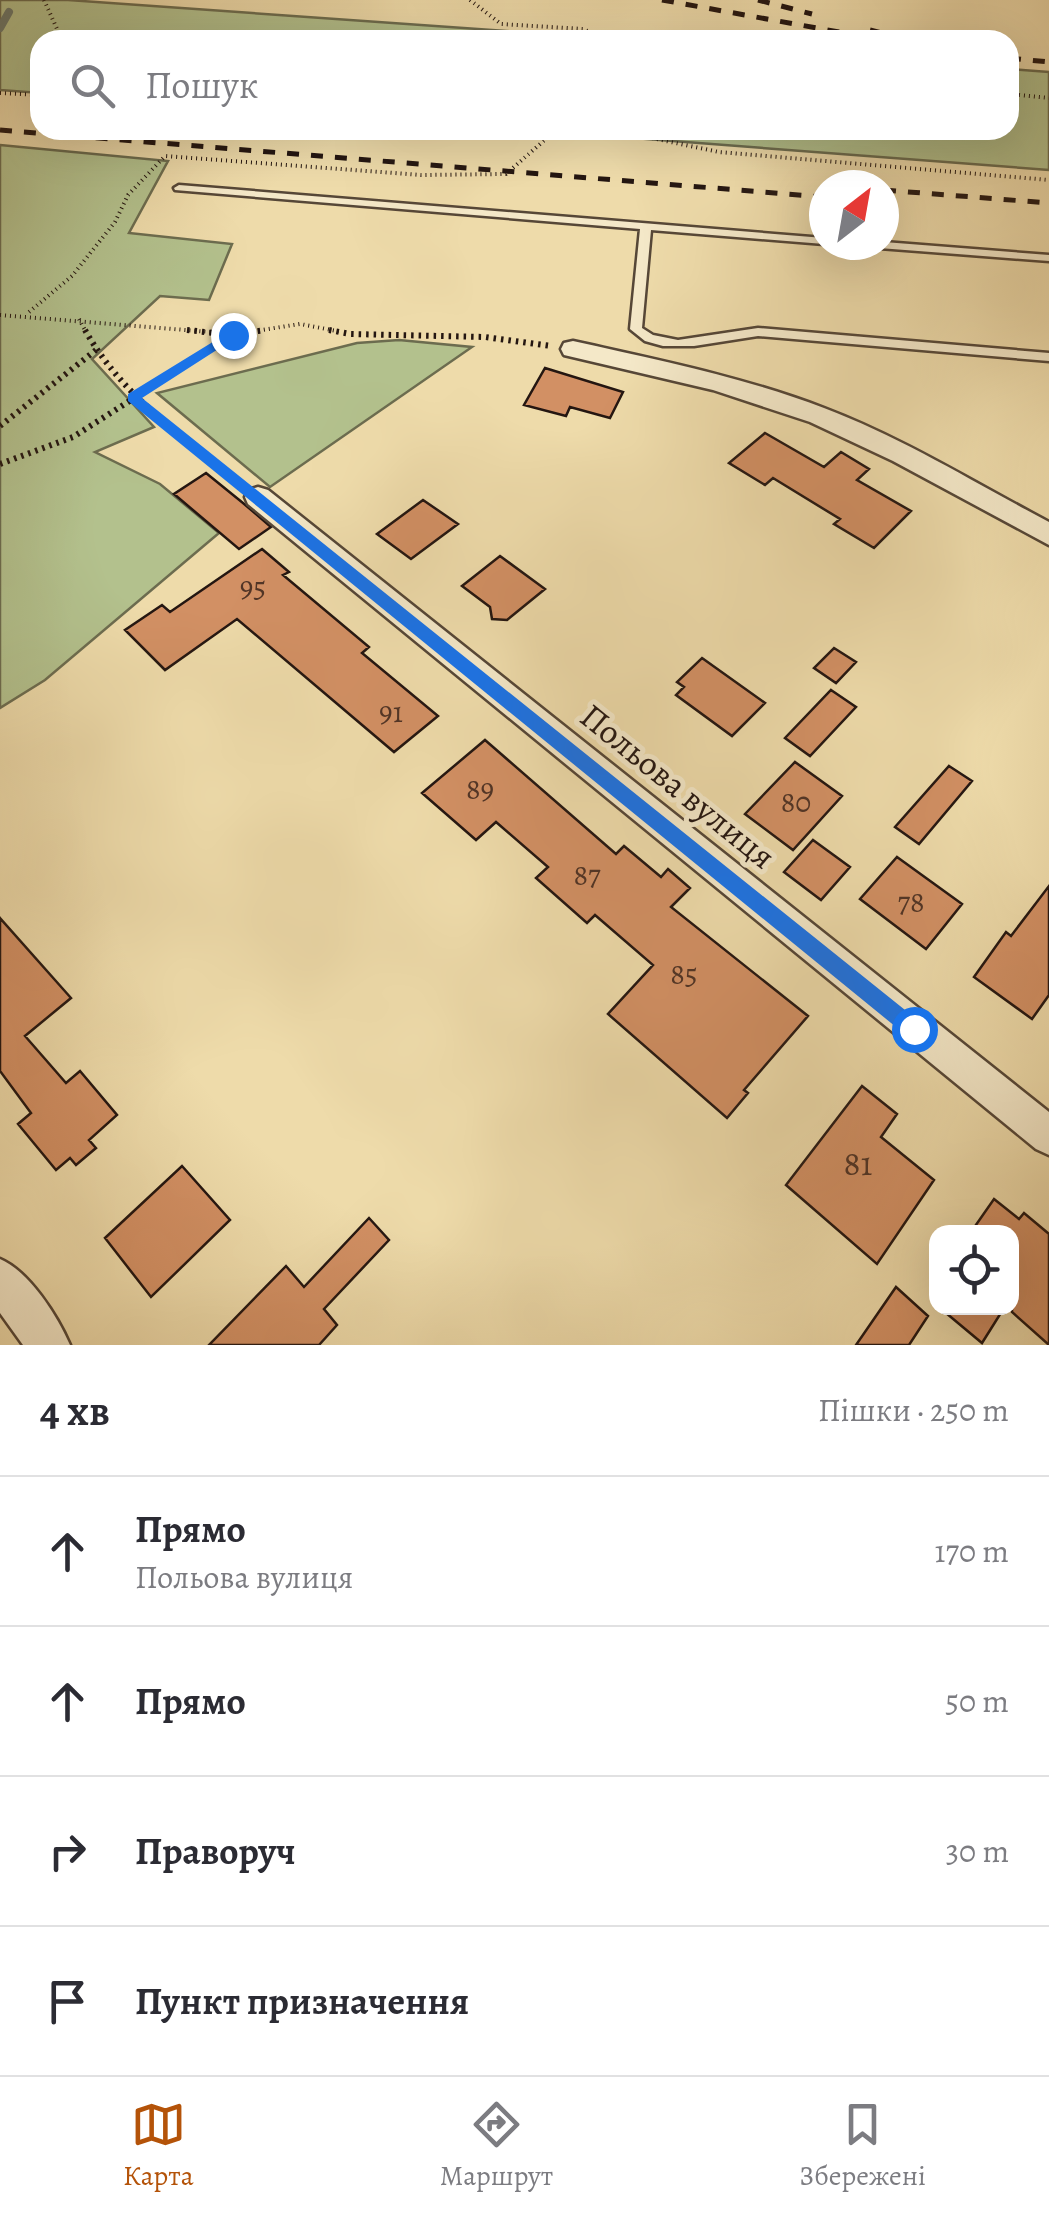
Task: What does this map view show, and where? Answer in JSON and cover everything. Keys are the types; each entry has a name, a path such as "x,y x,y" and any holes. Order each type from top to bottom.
{"street":[{"path":"572,349 685,375 836,423 1049,534"},
{"name":"Польова вулиця","path":"258,497 1049,1136"},
{"path":"0,1279 49,1345"}],"lane":[{"path":"179,188 809,240"},
{"path":"646,228 636,329 648,340 668,344 734,332 758,332 1049,357"},
{"path":"899,247 1049,258"}],"path":[{"path":"44,0 58,30"},
{"path":"470,0 501,24 584,30"},
{"path":"0,94 30,95"},
{"path":"1019,95 1049,98"},
{"path":"672,140 719,152 1049,180"},
{"path":"0,315 30,312 233,335 300,324 350,334 485,336 572,349"},
{"path":"79,319 96,350 132,397 258,497"},
{"path":"0,464 73,437 233,335"},
{"path":"0,426 96,350"}],"green space":[{"path":"0,0 68,0 491,30 30,30 30,92 0,90"},
{"path":"1019,70 1049,72 1049,170 659,140 1019,140"},
{"path":"0,145 168,161 129,233 232,244 209,300 160,296 92,359 154,427 95,452 160,484 219,533 45,680 0,708"},
{"path":"399,340 472,347 270,487 157,393 357,343"}],"building":[{"path":"545,368 623,392 610,418 570,407 566,416 524,405"},
{"path":"765,433 824,467 841,452 869,469 857,480 911,511 874,548 834,524 840,519 773,478 765,485 729,463"},
{"path":"206,473 271,527 239,549 174,494"},
{"path":"423,500 458,524 411,559 377,534"},
{"path":"262,549 289,572 283,575 369,647 362,653 438,716 394,752 237,619 165,670 125,630 162,605 170,612"},
{"path":"500,556 545,589 507,620 492,619 490,607 462,586"},
{"path":"834,648 856,662 836,683 814,668"},
{"path":"702,658 765,703 732,736 676,695 684,687 677,682"},
{"path":"831,690 856,707 810,756 785,738"},
{"path":"485,740 616,854 624,846 661,877 668,869 690,888 671,907 808,1016 744,1090 748,1093 727,1118 608,1014 653,965 595,915 587,923 536,878 548,867 496,822 476,840 422,793"},
{"path":"795,762 842,796 793,850 745,814"},
{"path":"949,766 972,781 919,844 895,827"},
{"path":"813,840 850,867 821,900 784,872"},
{"path":"897,857 962,904 926,949 860,899"},
{"path":"1049,886 1049,995 1032,1019 974,977 1006,932 1011,936"},
{"path":"0,918 71,998 25,1036 66,1083 80,1071 117,1115 89,1140 96,1148 76,1165 70,1158 56,1170 18,1124 31,1113 0,1071"},
{"path":"862,1086 897,1114 881,1137 934,1180 877,1264 786,1185"},
{"path":"182,1166 230,1220 151,1297 105,1238"},
{"path":"994,1199 1019,1219 1024,1213 1049,1234 1049,1345 1015,1315 1019,1315 1019,1225 976,1225"},
{"path":"369,1218 389,1240 324,1309 337,1325 319,1345 209,1345 286,1266 304,1287"},
{"path":"896,1287 928,1316 909,1345 856,1345"},
{"path":"948,1315 1000,1315 982,1343"}],"waterway":[{"path":"0,28 9,12"}],"railway":[{"path":"662,0 828,30"},
{"path":"758,0 812,14"},
{"path":"1019,59 1049,62"},
{"path":"0,130 30,132"},
{"path":"123,140 809,196"},
{"path":"899,191 1049,203"}],"route":[{"path":"233,335 132,397 914,1029"}]}
